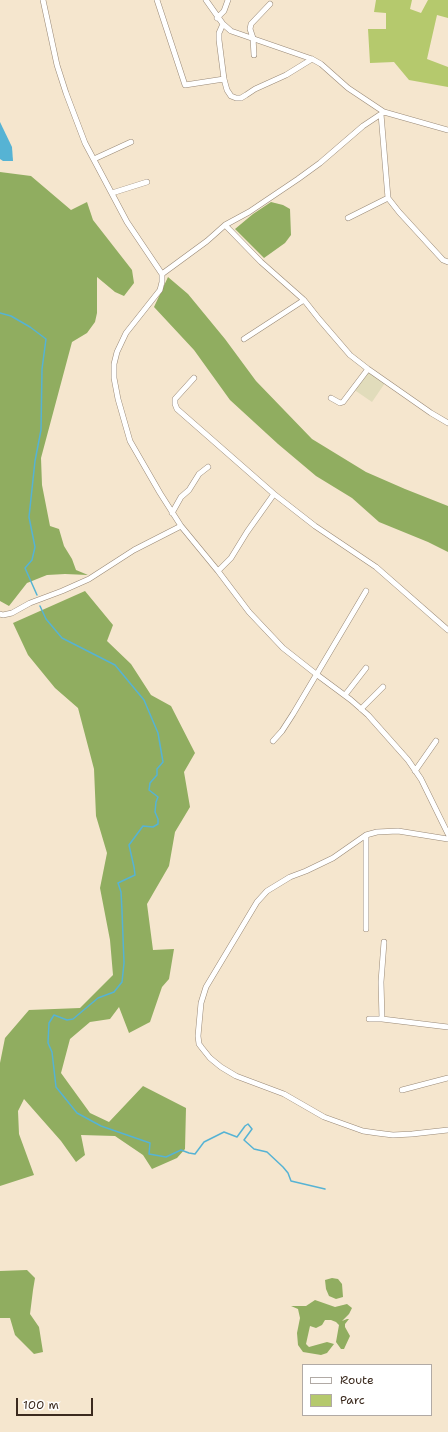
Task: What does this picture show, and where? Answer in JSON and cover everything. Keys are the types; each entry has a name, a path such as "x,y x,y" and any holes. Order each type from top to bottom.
{"street":[{"path":"43,0 57,66 85,143 127,222 162,274 160,290 126,333 114,364 114,378 118,399 130,441 181,526 249,612 283,648 345,695 361,709 391,741 415,770 430,795 448,834"},
{"path":"157,0 185,85 224,79"},
{"path":"206,0 222,24 231,30 312,58 348,88 382,113 448,130"},
{"path":"218,18 224,11 228,0"},
{"path":"254,55 253,38 250,29 251,24 270,4"},
{"path":"222,24 218,40 224,79 227,90 231,96 236,98 241,98 255,89 286,75 312,58"},
{"path":"382,113 388,198 443,260 448,262"},
{"path":"162,274 225,226 249,212 320,163 363,126 382,113"},
{"path":"94,159 131,142"},
{"path":"112,193 147,182"},
{"path":"348,218 388,198"},
{"path":"225,226 261,262 304,300 350,355 431,413 448,423"},
{"path":"244,339 304,300"},
{"path":"331,398 340,403 343,402 368,369"},
{"path":"194,378 175,399 174,404 177,409 274,494 315,526 376,567 448,630"},
{"path":"172,513 180,497 189,490 199,474 208,467"},
{"path":"218,571 231,558 247,532 274,494"},
{"path":"0,614 3,615 12,613 30,603 89,579 134,550 181,526"},
{"path":"273,741 286,725 366,591"},
{"path":"345,695 366,668"},
{"path":"361,709 383,687"},
{"path":"415,770 436,741"},
{"path":"448,839 398,831 377,832 366,835 321,865 277,883 266,891 257,902 206,987 201,1003 198,1036 199,1044 210,1058 236,1076 284,1094 324,1117 363,1131 393,1135 448,1130"},
{"path":"366,835 366,929"},
{"path":"382,1019 381,982 384,942"},
{"path":"369,1019 382,1019 448,1027"},
{"path":"402,1090 448,1078"}],"shaded area":[{"path":"366,370 385,383 372,402 353,389"}],"green space":[{"path":"376,0 412,0 410,9 421,13 428,0 448,0 448,18 437,15 427,59 448,67 448,87 409,80 394,62 370,63 368,29 386,29 386,13 374,12"},
{"path":"0,172 31,176 71,210 87,202 93,220 132,270 134,283 124,296 115,292 97,277 97,313 95,322 87,333 72,342 41,458 42,485 50,526 59,529 64,546 72,559 76,570 88,575 47,575 27,583 9,606 0,601"},
{"path":"271,202 283,205 290,209 291,235 285,243 264,258 235,229 253,214"},
{"path":"168,277 188,294 225,339 256,381 312,439 366,472 448,506 448,552 379,522 352,498 316,476 230,400 194,350 154,307"},
{"path":"85,591 113,625 107,641 131,664 151,695 171,706 195,753 184,772 190,807 175,832 169,866 147,904 153,950 174,949 169,979 162,987 150,1022 129,1033 119,1007 110,1019 90,1022 70,1039 61,1073 90,1113 109,1122 143,1086 186,1108 185,1149 177,1158 152,1169 143,1155 115,1136 81,1135 85,1155 76,1162 61,1141 24,1099 18,1111 19,1134 34,1175 0,1186 0,1063 5,1038 29,1010 80,1008 113,975 110,940 100,888 107,853 96,816 94,769 78,708 55,688 28,655 13,623"},
{"path":"27,1270 35,1278 30,1314 39,1327 43,1352 34,1354 15,1335 10,1318 0,1318 0,1271"},
{"path":"332,1278 338,1279 342,1284 343,1297 336,1299 329,1296 326,1289 325,1280"},
{"path":"315,1300 335,1307 347,1304 352,1308 349,1314 342,1321 349,1319 345,1324 345,1327 350,1336 344,1349 341,1349 336,1342 339,1325 331,1320 325,1320 322,1325 316,1328 310,1326 306,1344 309,1347 327,1342 334,1344 327,1353 321,1355 303,1352 298,1345 297,1333 300,1318 298,1309 291,1306 306,1306"}],"water":[{"path":"0,122 12,147 13,161 3,161 0,159"}],"waterway":[{"path":"0,313 11,316 30,327 46,339 42,369 41,430 35,461 29,517 35,547 32,560 25,568 37,595"},
{"path":"40,606 46,619 62,638 115,665 144,700 158,733 163,762 157,769 157,775 150,783 149,790 158,797 155,812 158,819 158,824 153,827 143,826 129,845 135,875 118,883 121,892 122,911 124,963 122,982 114,992 98,998 73,1019 67,1020 54,1015 49,1023 48,1043 52,1052 56,1087 77,1113 101,1126 150,1143 149,1154 166,1157 181,1150 195,1154 204,1142 224,1132 237,1137 248,1124 252,1129 244,1140 254,1149 267,1152 288,1173 291,1181 325,1189"}]}
